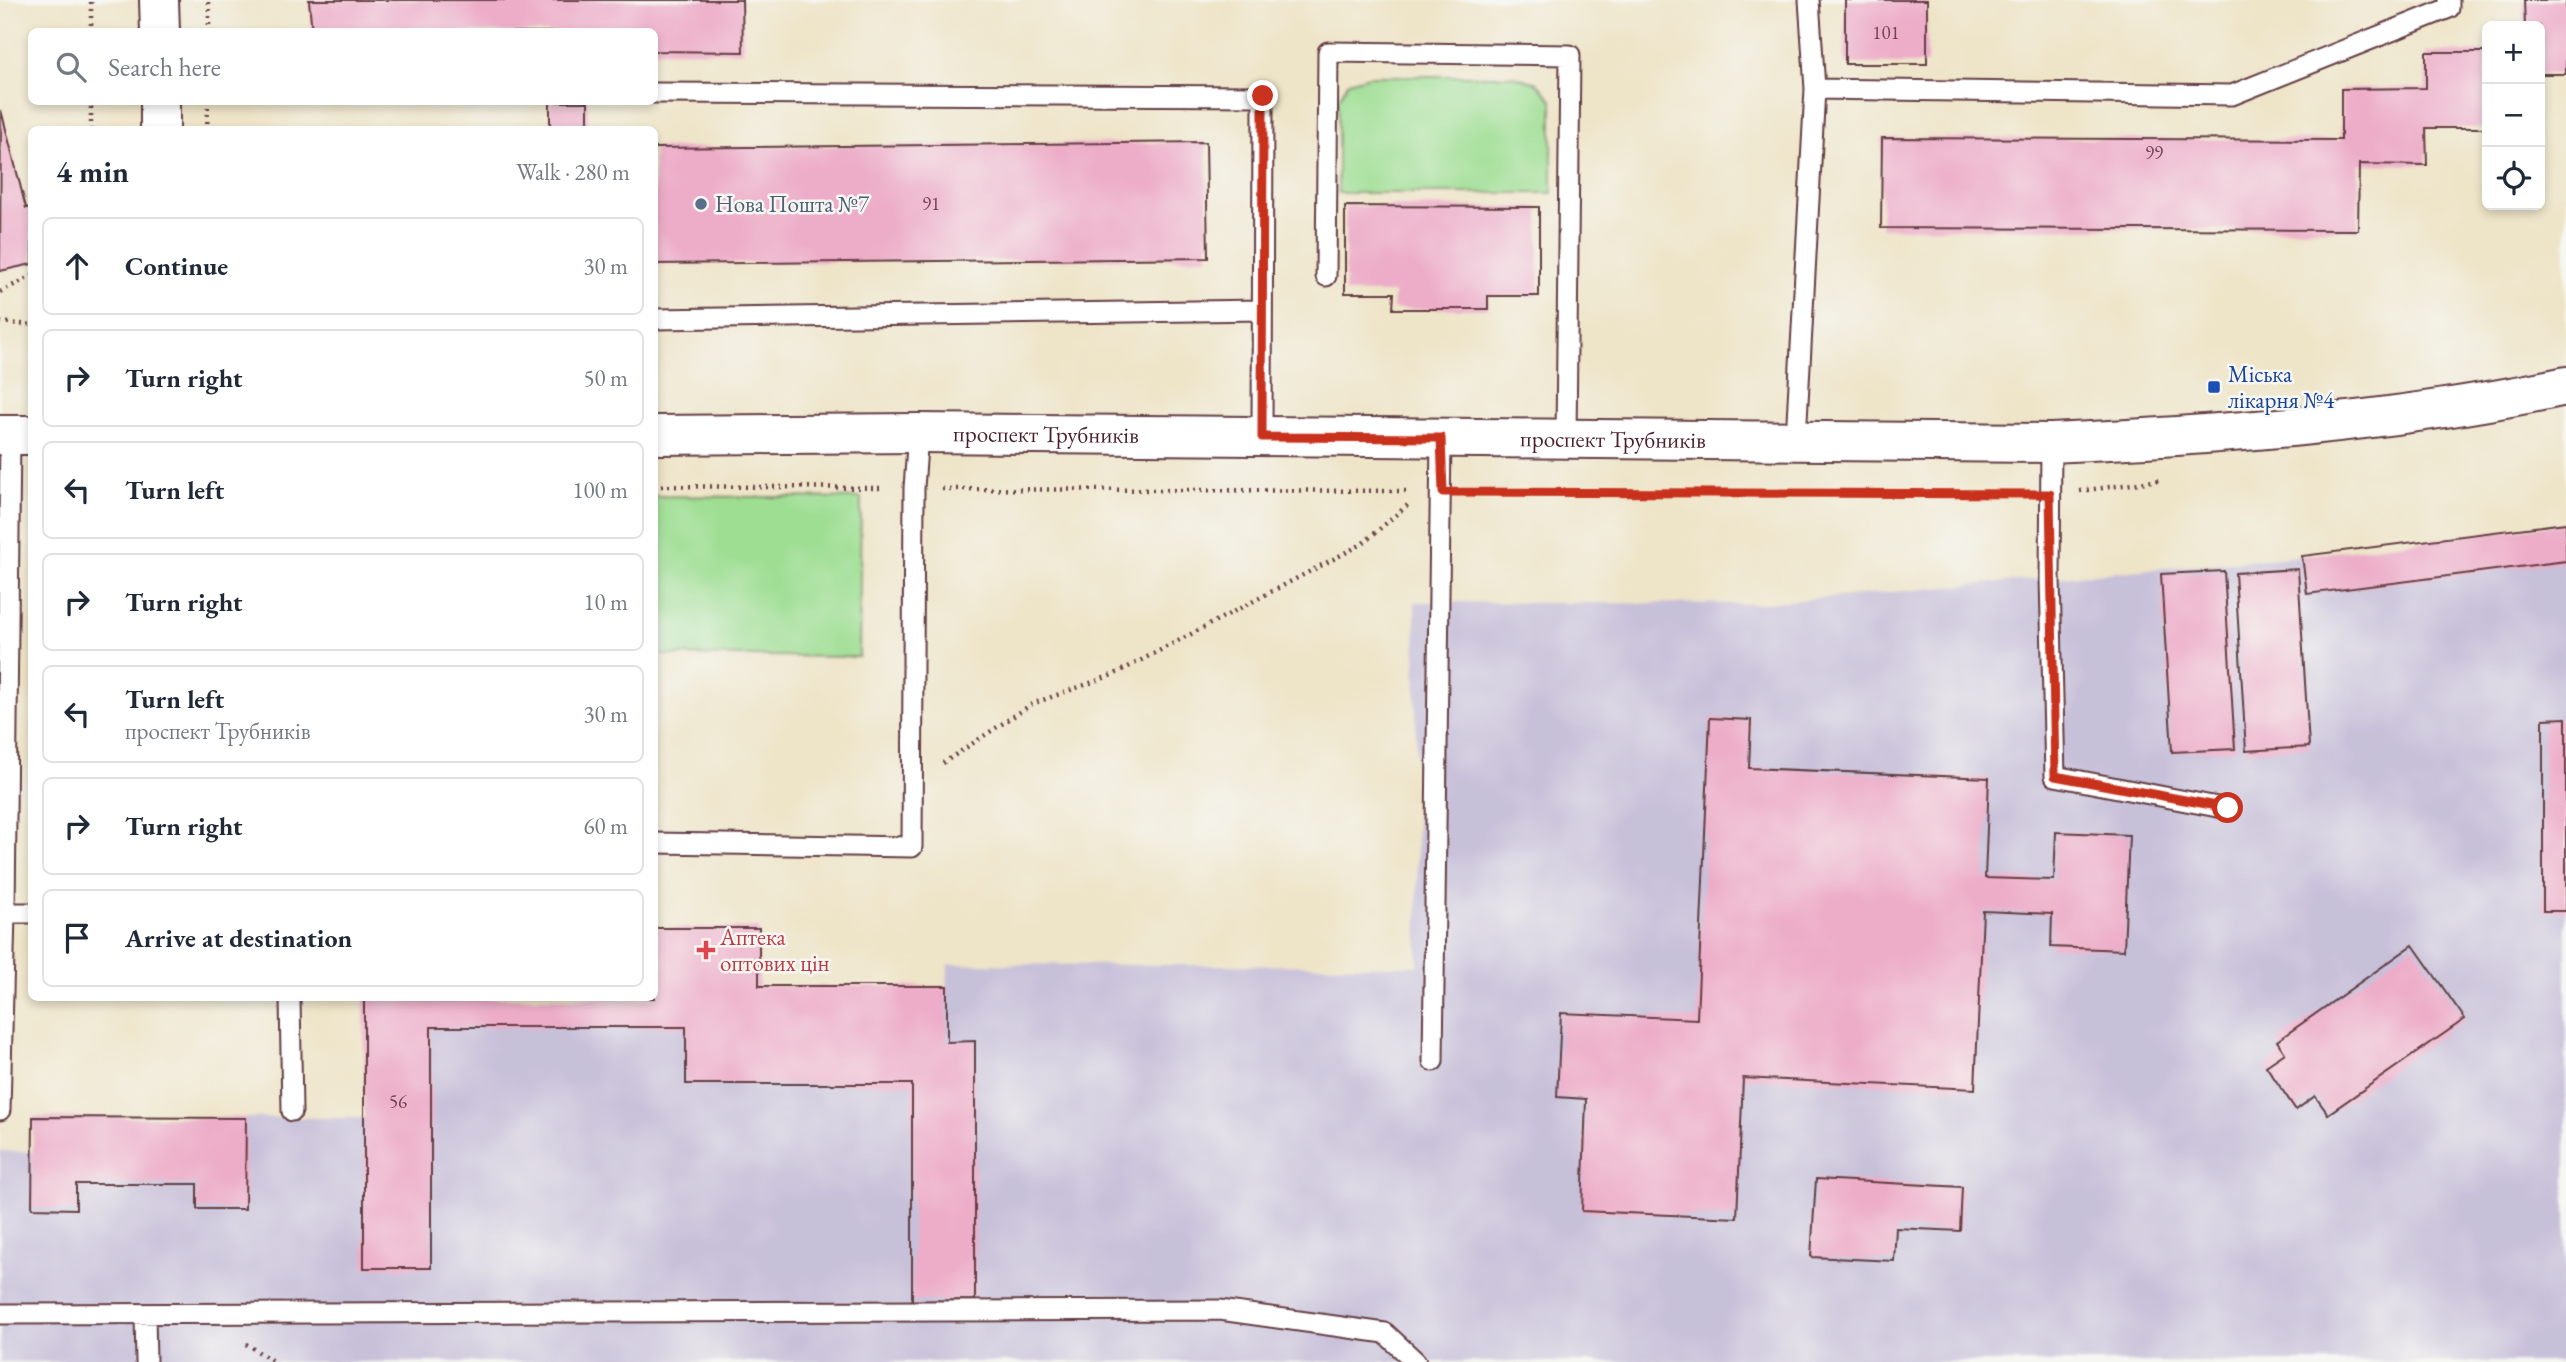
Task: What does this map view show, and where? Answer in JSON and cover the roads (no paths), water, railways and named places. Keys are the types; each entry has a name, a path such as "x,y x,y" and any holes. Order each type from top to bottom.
{"main road":[{"path":"159,0 160,28"},
{"path":"160,105 160,126"},
{"name":"проспект Трубників","path":"658,435 918,433 2051,443 2214,436 2475,405 2566,386"}],"lane":[{"path":"1796,439 1815,89 1809,0"},
{"path":"1815,89 2232,95 2449,8 2449,0"},
{"path":"1326,276 1328,52 1570,55 1566,439"},
{"path":"658,93 1263,96 1262,437"},
{"path":"658,319 1262,310"},
{"path":"658,843 912,847 914,488 918,433"},
{"path":"0,1110 14,435"},
{"path":"1433,1061 1434,492 1441,438"},
{"path":"2051,443 2055,776 2228,808"},
{"path":"5,913 28,913"},
{"path":"290,1001 292,1111"},
{"path":"0,1314 1220,1310 1385,1333 1416,1362"},
{"path":"145,1314 146,1362"}],"place":[{"name":"Нова Пошта №7","path":"701,204"},
{"name":"Міська лікарня №4","path":"2214,387"},
{"name":"Аптека оптових цін","path":"706,950"}]}
